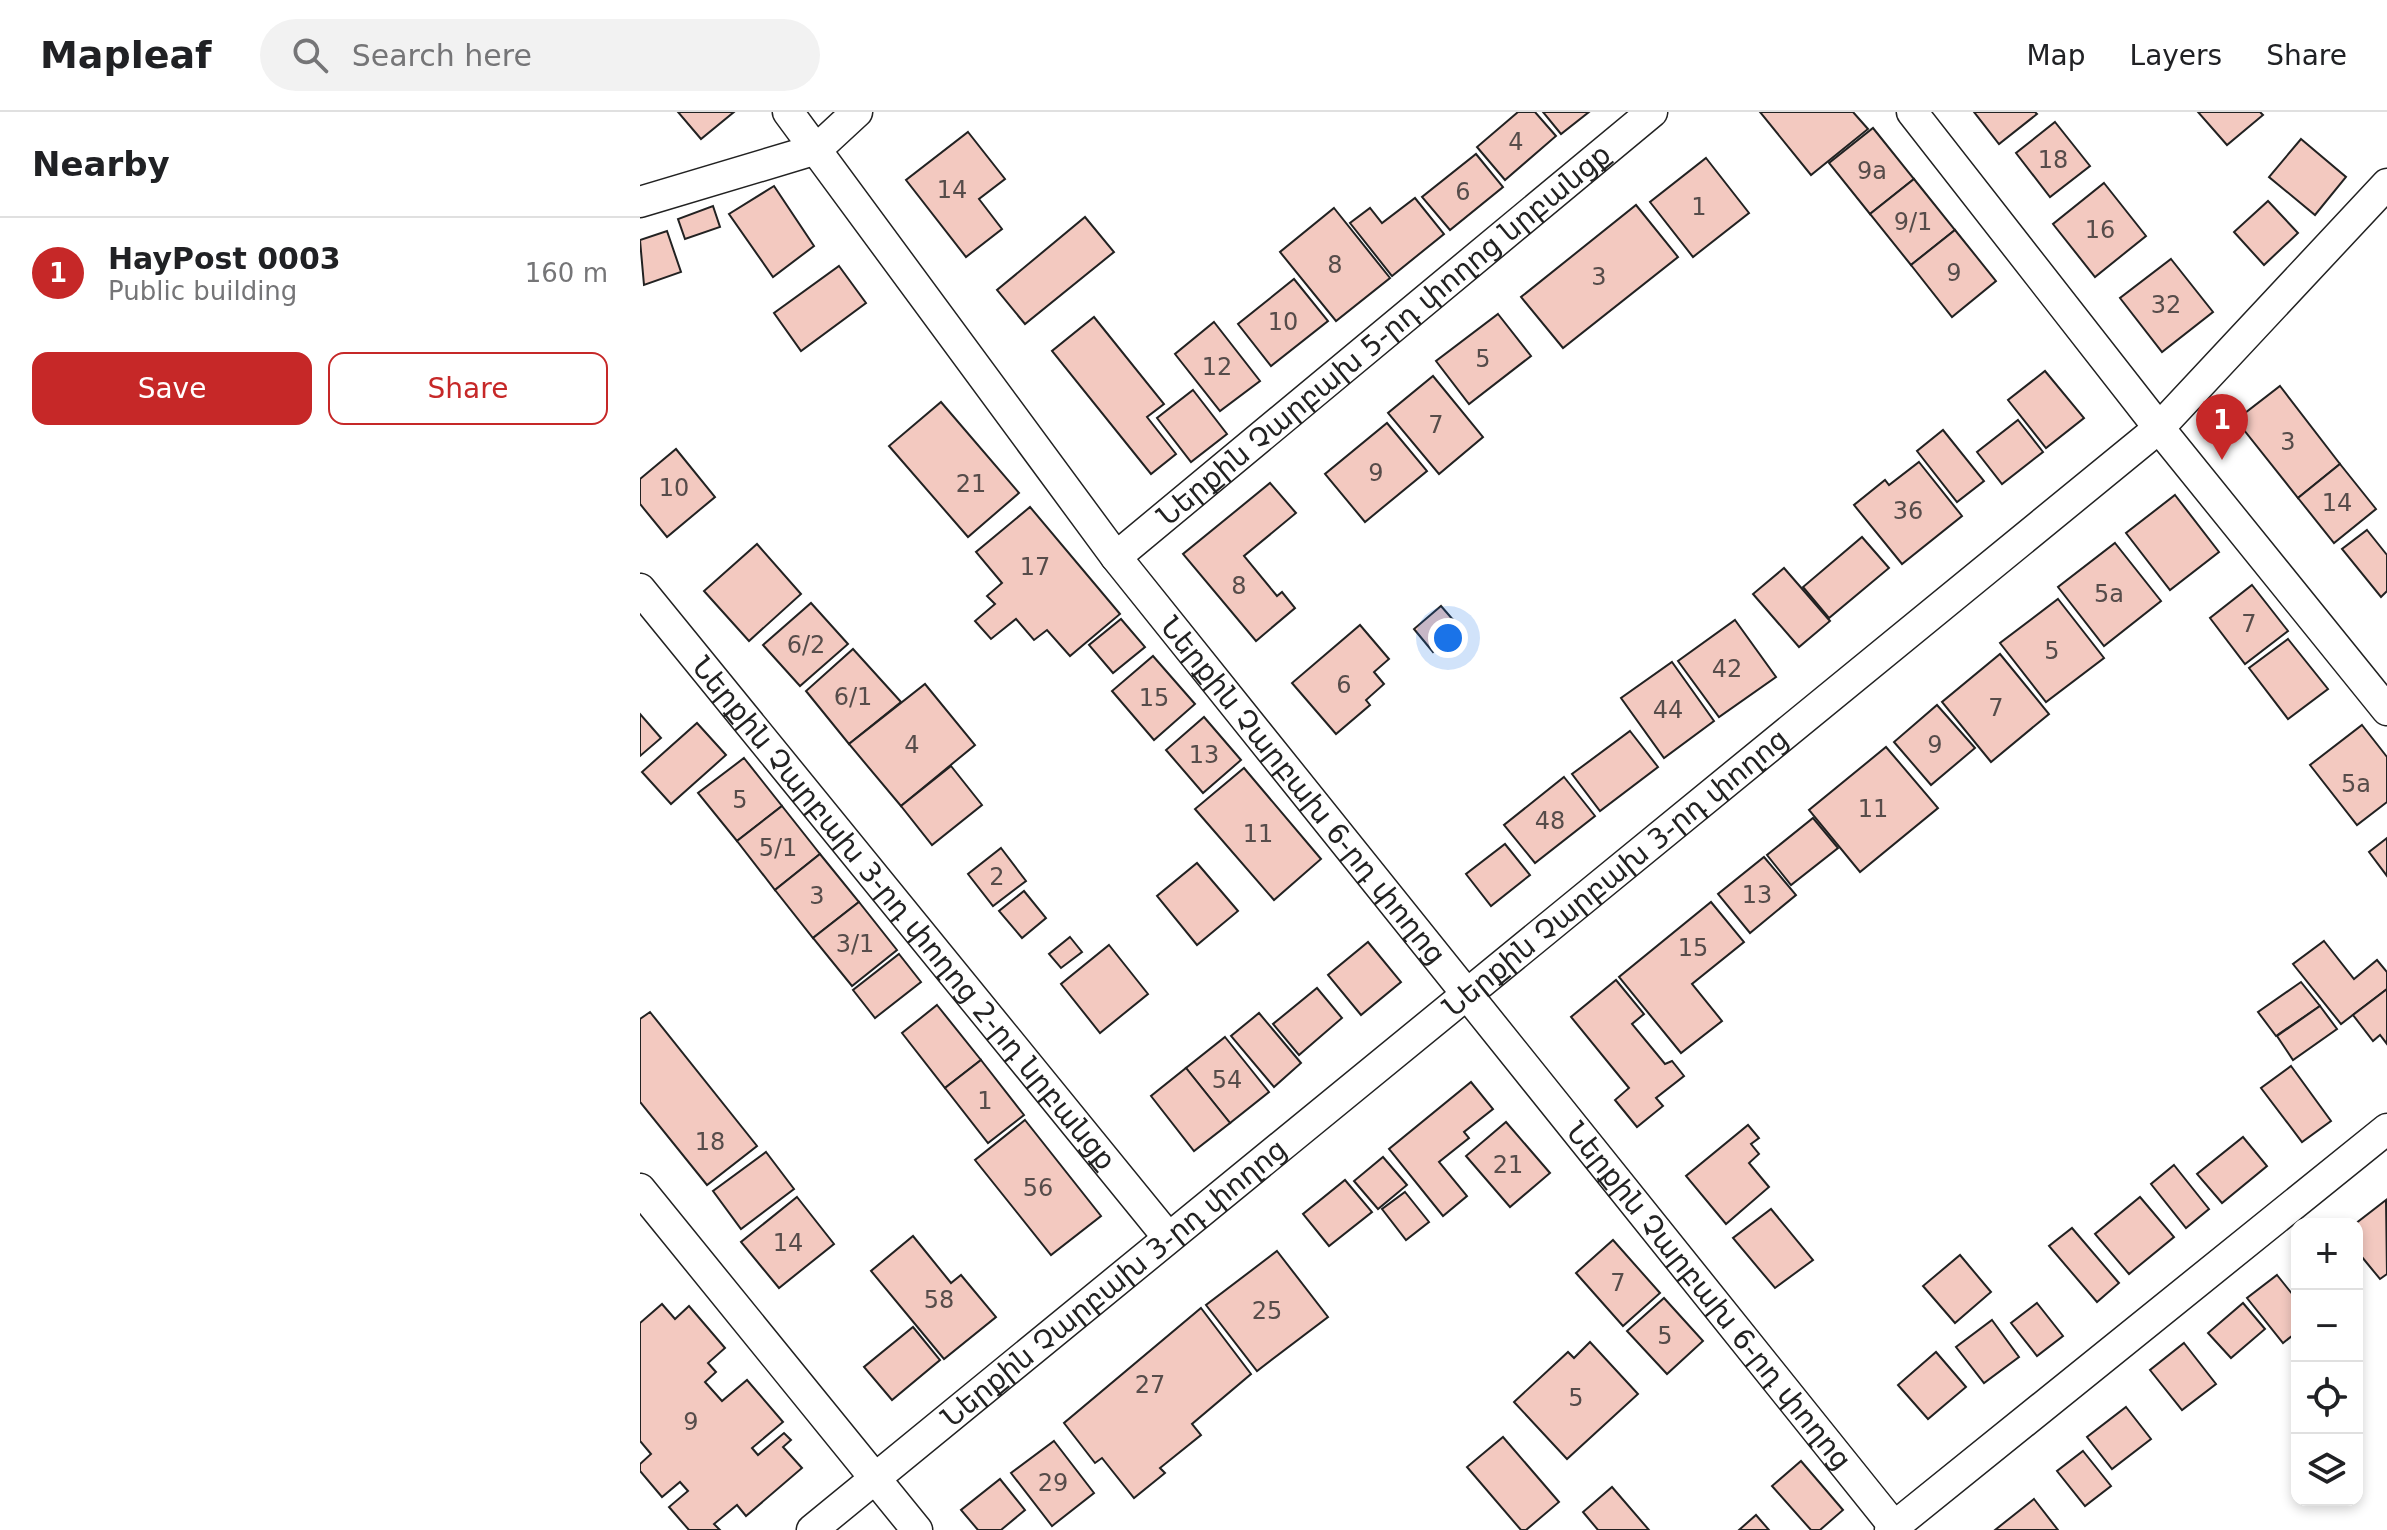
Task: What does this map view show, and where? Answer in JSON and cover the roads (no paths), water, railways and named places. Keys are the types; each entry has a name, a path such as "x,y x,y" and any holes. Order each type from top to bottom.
{"street":[{"name":"Ներքին Չարբախ 6-րդ փողոց","path":"788,112 1116,557 1894,1529"},
{"path":"640,202 817,149 857,112"},
{"name":"Ներքին Չարբախ 5-րդ փողոց նրբանցք","path":"1116,557 1652,112"},
{"path":"1912,112 2159,428 2387,710"},
{"name":"Ներքին Չարբախ 3-րդ փողոց","path":"812,1530 1465,992 2159,428 2387,184"},
{"name":"Ներքին Չարբախ 3-րդ փողոց 2-րդ նրբանցք","path":"640,589 1167,1236"},
{"path":"1894,1529 2387,1129"},
{"path":"640,1189 917,1530"}],"place":[{"name":"HayPost 0003","path":"2222,460"}]}
